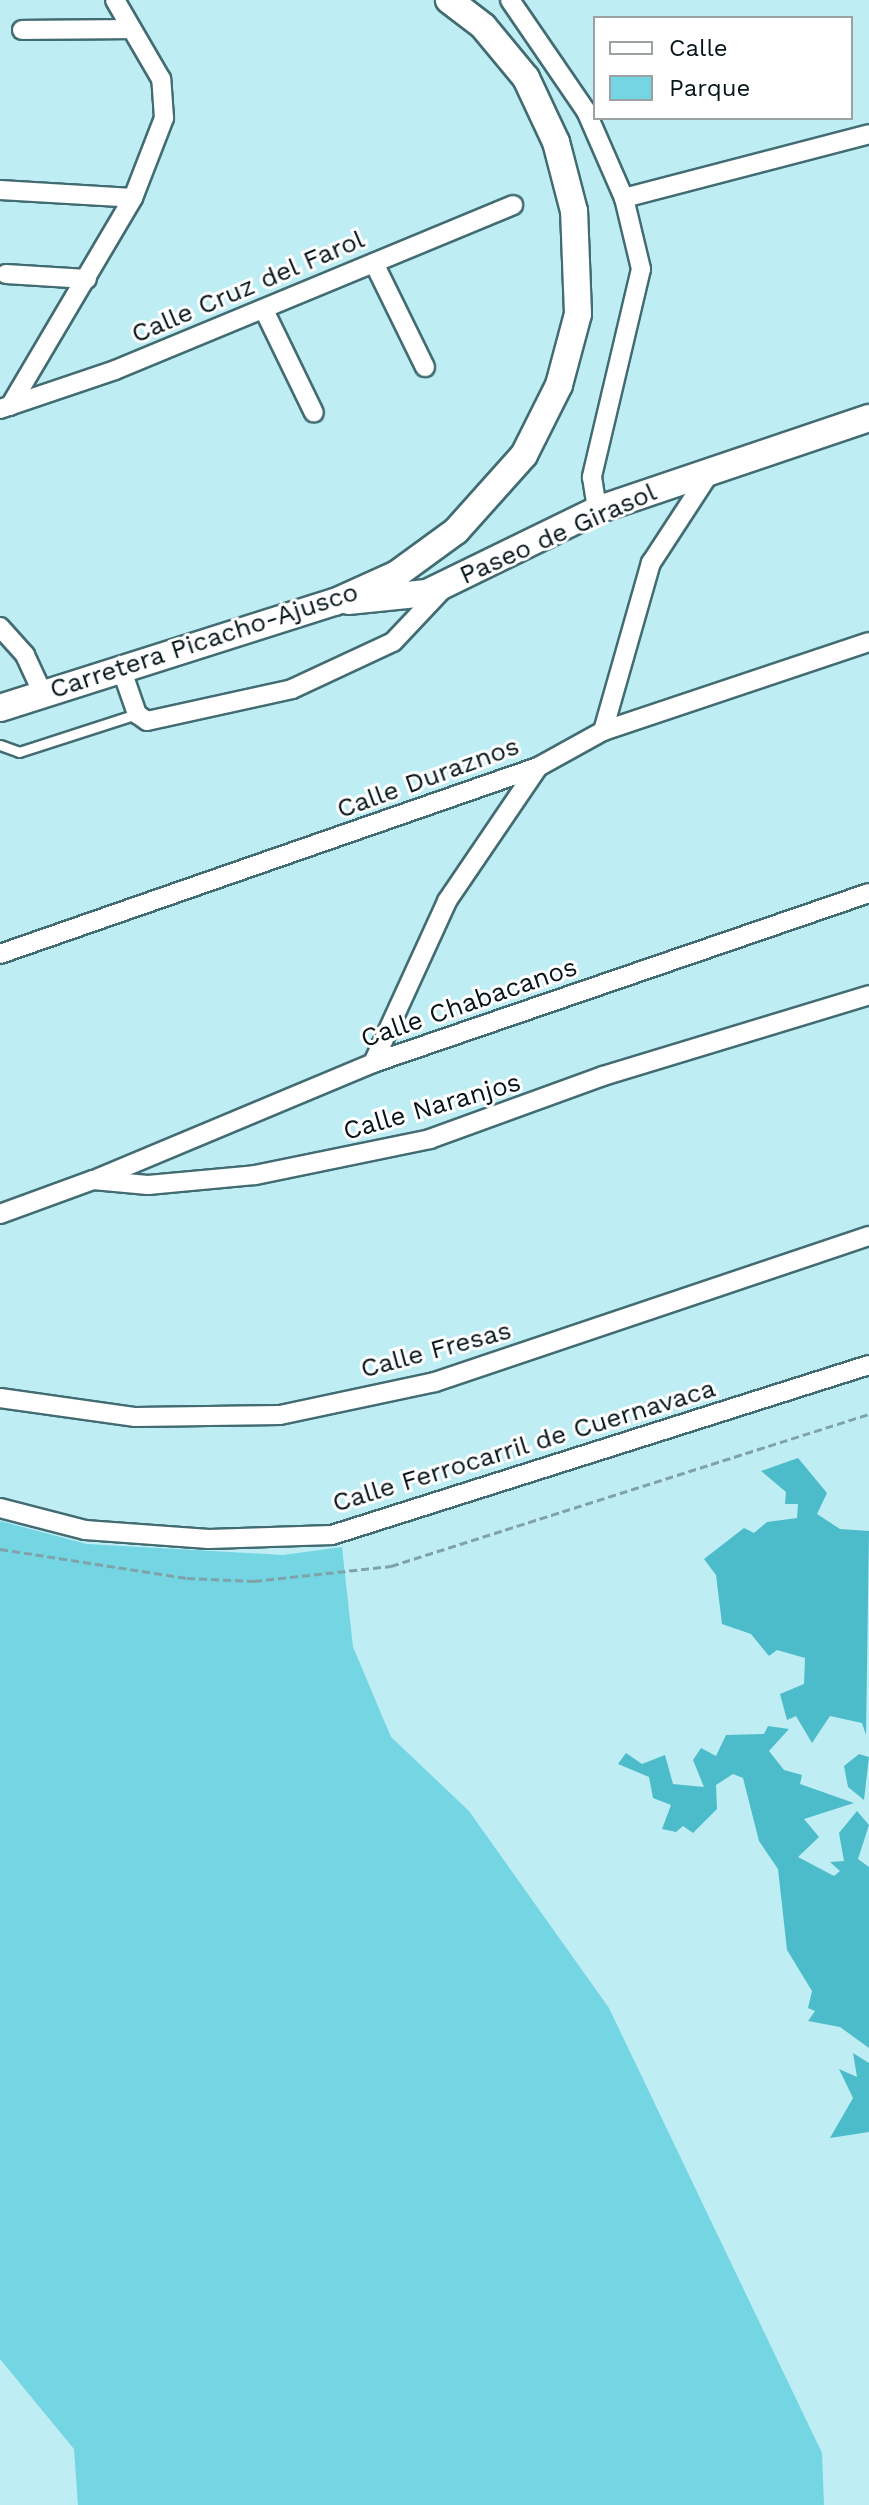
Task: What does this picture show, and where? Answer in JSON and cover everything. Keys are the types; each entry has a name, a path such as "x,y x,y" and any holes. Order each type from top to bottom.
{"main road":[{"name":"Carretera Picacho-Ajusco","path":"0,708 335,602 428,553 502,483 543,421 578,314 580,246 556,142 507,52 452,0"},
{"name":"Paseo de Girasol","path":"335,602 404,599 450,583 597,510 714,467 869,418"}],"street":[{"path":"5,407 87,279 133,198 164,118 161,79 115,0"},
{"path":"510,0 586,111 624,198 641,269 592,477 597,510"},
{"path":"22,30 130,29"},
{"path":"624,198 869,134"},
{"path":"0,190 133,198"},
{"name":"Calle Cruz del Farol","path":"5,407 264,310 513,205"},
{"path":"374,263 425,367"},
{"path":"6,274 87,279"},
{"path":"264,310 314,413"},
{"path":"603,731 651,563 714,467"},
{"path":"121,668 137,714 157,721 214,701 292,689 356,665 393,642 450,583"},
{"path":"0,627 25,655 43,694"},
{"name":"Calle Duraznos","path":"0,954 538,767 603,731 869,642"},
{"path":"373,1063 447,901 538,767"},
{"name":"Calle Chabacanos","path":"93,1180 373,1063 869,893"},
{"name":"Calle Naranjos","path":"0,1214 93,1180 148,1185 343,1161 869,995"},
{"name":"Calle Fresas","path":"0,1398 136,1417 280,1415 435,1382 869,1236"},
{"name":"Calle Ferrocarril de Cuernavaca","path":"0,1508 85,1530 209,1539 332,1535 869,1365"}],"lane":[{"path":"0,745 19,752 137,714"}],"path":[{"path":"0,1549 187,1578 254,1581 391,1566 869,1414"}],"green space":[{"path":"0,1521 87,1544 283,1555 342,1547 353,1647 391,1737 469,1811 609,2008 822,2453 824,2505 78,2505 74,2449 0,2359"}],"shaded area":[{"path":"798,1458 827,1493 817,1514 840,1529 869,1531 866,1735 862,1723 830,1716 812,1743 796,1716 787,1720 780,1694 804,1684 805,1658 777,1650 769,1656 751,1634 722,1624 716,1575 704,1559 744,1528 754,1533 767,1522 797,1518 798,1504 785,1504 786,1492 761,1471"},
{"path":"768,1726 789,1729 769,1751 784,1770 802,1775 800,1784 854,1803 804,1819 819,1837 798,1857 834,1876 840,1871 830,1862 844,1861 839,1833 857,1811 869,1825 858,1859 869,1867 869,2048 840,2027 808,2021 815,2011 808,2008 812,1991 787,1950 778,1869 759,1841 743,1778 733,1774 716,1785 717,1809 693,1833 683,1826 676,1832 662,1829 671,1805 653,1798 649,1777 618,1764 626,1753 642,1764 665,1755 673,1784 704,1787 693,1760 701,1748 716,1756 726,1735 764,1734"},
{"path":"859,1754 869,1757 864,1800 848,1787 844,1766"},
{"path":"853,2053 869,2063 869,2132 830,2138 853,2098 839,2069 857,2077"}]}
